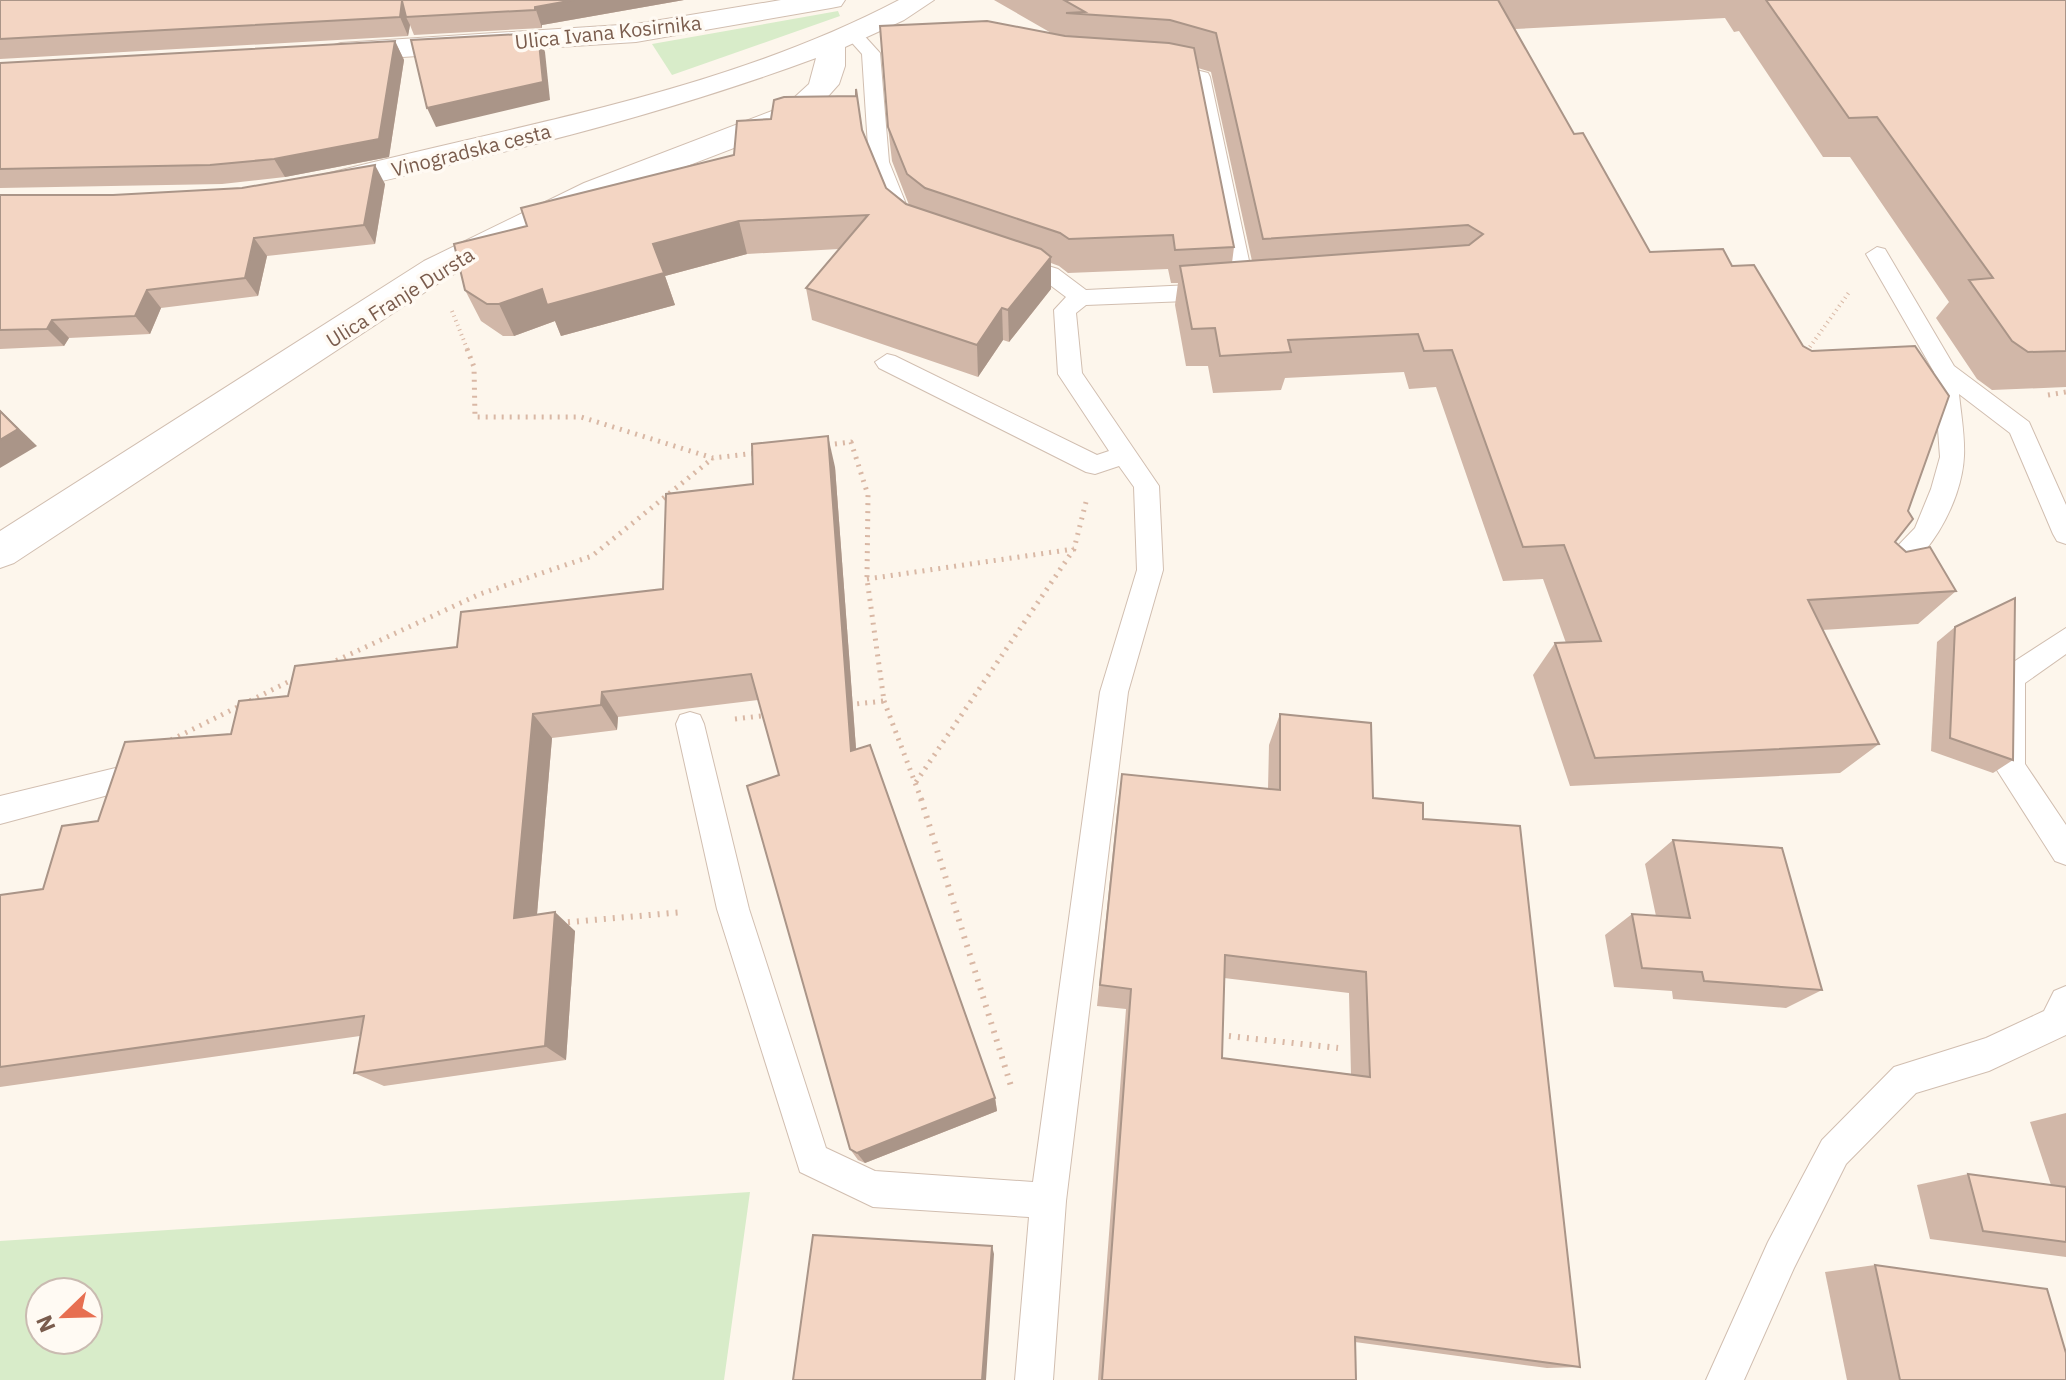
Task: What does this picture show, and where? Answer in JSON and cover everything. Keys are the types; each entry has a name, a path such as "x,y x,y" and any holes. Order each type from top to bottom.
{"street":[{"name":"Ulica Ivana Kosirnika","path":"309,54 636,33 831,0"},
{"name":"Vinogradska cesta","path":"289,189 421,163 566,127 852,44 920,0"},
{"path":"835,105 829,80 852,44"},
{"name":"Ulica Franje Dursta","path":"0,552 436,269 595,190 796,113 835,105"}],"lane":[{"path":"896,50 852,44 874,117 879,162 899,213 919,229 934,234"},
{"path":"1034,1380 1048,1201 1114,692 1150,570 1146,486 1070,374 1065,310 1094,298 1252,288 1201,77 1151,67"},
{"path":"835,105 874,117"},
{"path":"992,254 1050,274 1094,298"},
{"path":"1877,254 1946,372 2020,428 2066,534"},
{"path":"887,362 1095,465 1127,454"},
{"path":"1875,575 1897,563 1925,534 1944,489 1952,457 1946,372"},
{"path":"2066,639 2011,678 2010,767 2066,851"},
{"path":"690,724 733,909 812,1160 873,1189 1048,1201"},
{"path":"0,810 132,777"},
{"path":"1725,1380 1781,1255 1834,1152 1906,1079 1989,1054 2056,1023 2066,1002"}],"path":[{"path":"1802,358 1877,254"},
{"path":"436,269 474,367 475,417 581,417 713,458 759,453"},
{"path":"821,445 851,442 868,495 867,579 884,701 916,783 1015,1097"},
{"path":"327,664 480,594 592,556 713,458"},
{"path":"916,783 1074,549 1095,465"},
{"path":"867,579 1074,549"},
{"path":"132,777 166,743 300,677"},
{"path":"839,706 884,701"},
{"path":"690,724 780,713"},
{"path":"544,924 733,909"},
{"path":"1213,1034 1338,1048"}],"green space":[{"path":"838,11 840,16 672,75 652,44"},
{"path":"750,1192 724,1380 0,1380 0,1241"}],"building":[{"path":"0,0 574,0 535,7 535,10 406,17 402,1 400,17 0,39"},
{"path":"1064,0 1498,0 1574,134 1583,133 1650,252 1723,249 1732,266 1754,265 1803,346 1812,351 1915,346 1949,396 1908,511 1913,519 1895,542 1906,552 1930,547 1956,591 1808,600 1879,744 1595,758 1555,643 1601,641 1564,545 1523,547 1452,350 1424,351 1418,334 1288,340 1291,352 1220,356 1215,328 1192,329 1180,266 1469,245 1483,234 1468,225 1263,239 1216,33 1170,20 1066,13 1085,12"},
{"path":"1766,0 2066,0 2066,351 2028,352 2012,341 1969,280 1993,278 1877,117 1849,118"},
{"path":"987,21 1065,36 1169,43 1194,48 1234,247 1175,250 1173,235 1069,239 1060,233 925,188 907,174 888,127 880,26"},
{"path":"538,33 543,82 427,108 411,40"},
{"path":"395,41 379,139 274,159 210,165 0,169 0,63"},
{"path":"856,89 862,130 886,188 906,204 1041,249 1051,257 1008,310 1002,308 977,345 806,288 868,215 739,221 653,244 664,273 547,305 542,289 499,304 487,304 465,290 454,244 527,226 521,208 734,155 737,121 771,119 774,100 784,97 856,96"},
{"path":"375,165 364,225 254,238 245,278 147,290 135,316 52,320 47,329 0,330 0,195 113,195 242,188"},
{"path":"0,411 18,429 0,440"},
{"path":"828,436 851,751 870,745 995,1098 857,1153 850,1149 747,786 779,775 751,674 602,692 601,705 533,714 514,918 555,912 545,1046 354,1073 364,1016 0,1067 0,895 43,889 62,826 98,821 125,742 231,734 239,701 288,696 295,666 457,647 461,612 663,589 666,494 753,484 752,444"},
{"path":"2015,598 2013,760 1950,738 1955,627"},
{"path":"1280,714 1371,723 1373,798 1423,803 1423,819 1520,826 1580,1367 1355,1337 1356,1380 1102,1380 1131,989 1100,985 1122,774 1280,790","holes":["1225,955 1366,972 1370,1077 1222,1058"]},
{"path":"1673,840 1782,848 1822,990 1704,981 1702,972 1642,968 1632,914 1690,918"},
{"path":"1968,1174 2066,1187 2066,1242 1983,1231"},
{"path":"813,1235 992,1246 982,1380 793,1380"},
{"path":"1875,1265 2047,1289 2066,1353 2066,1380 1900,1380"}]}
